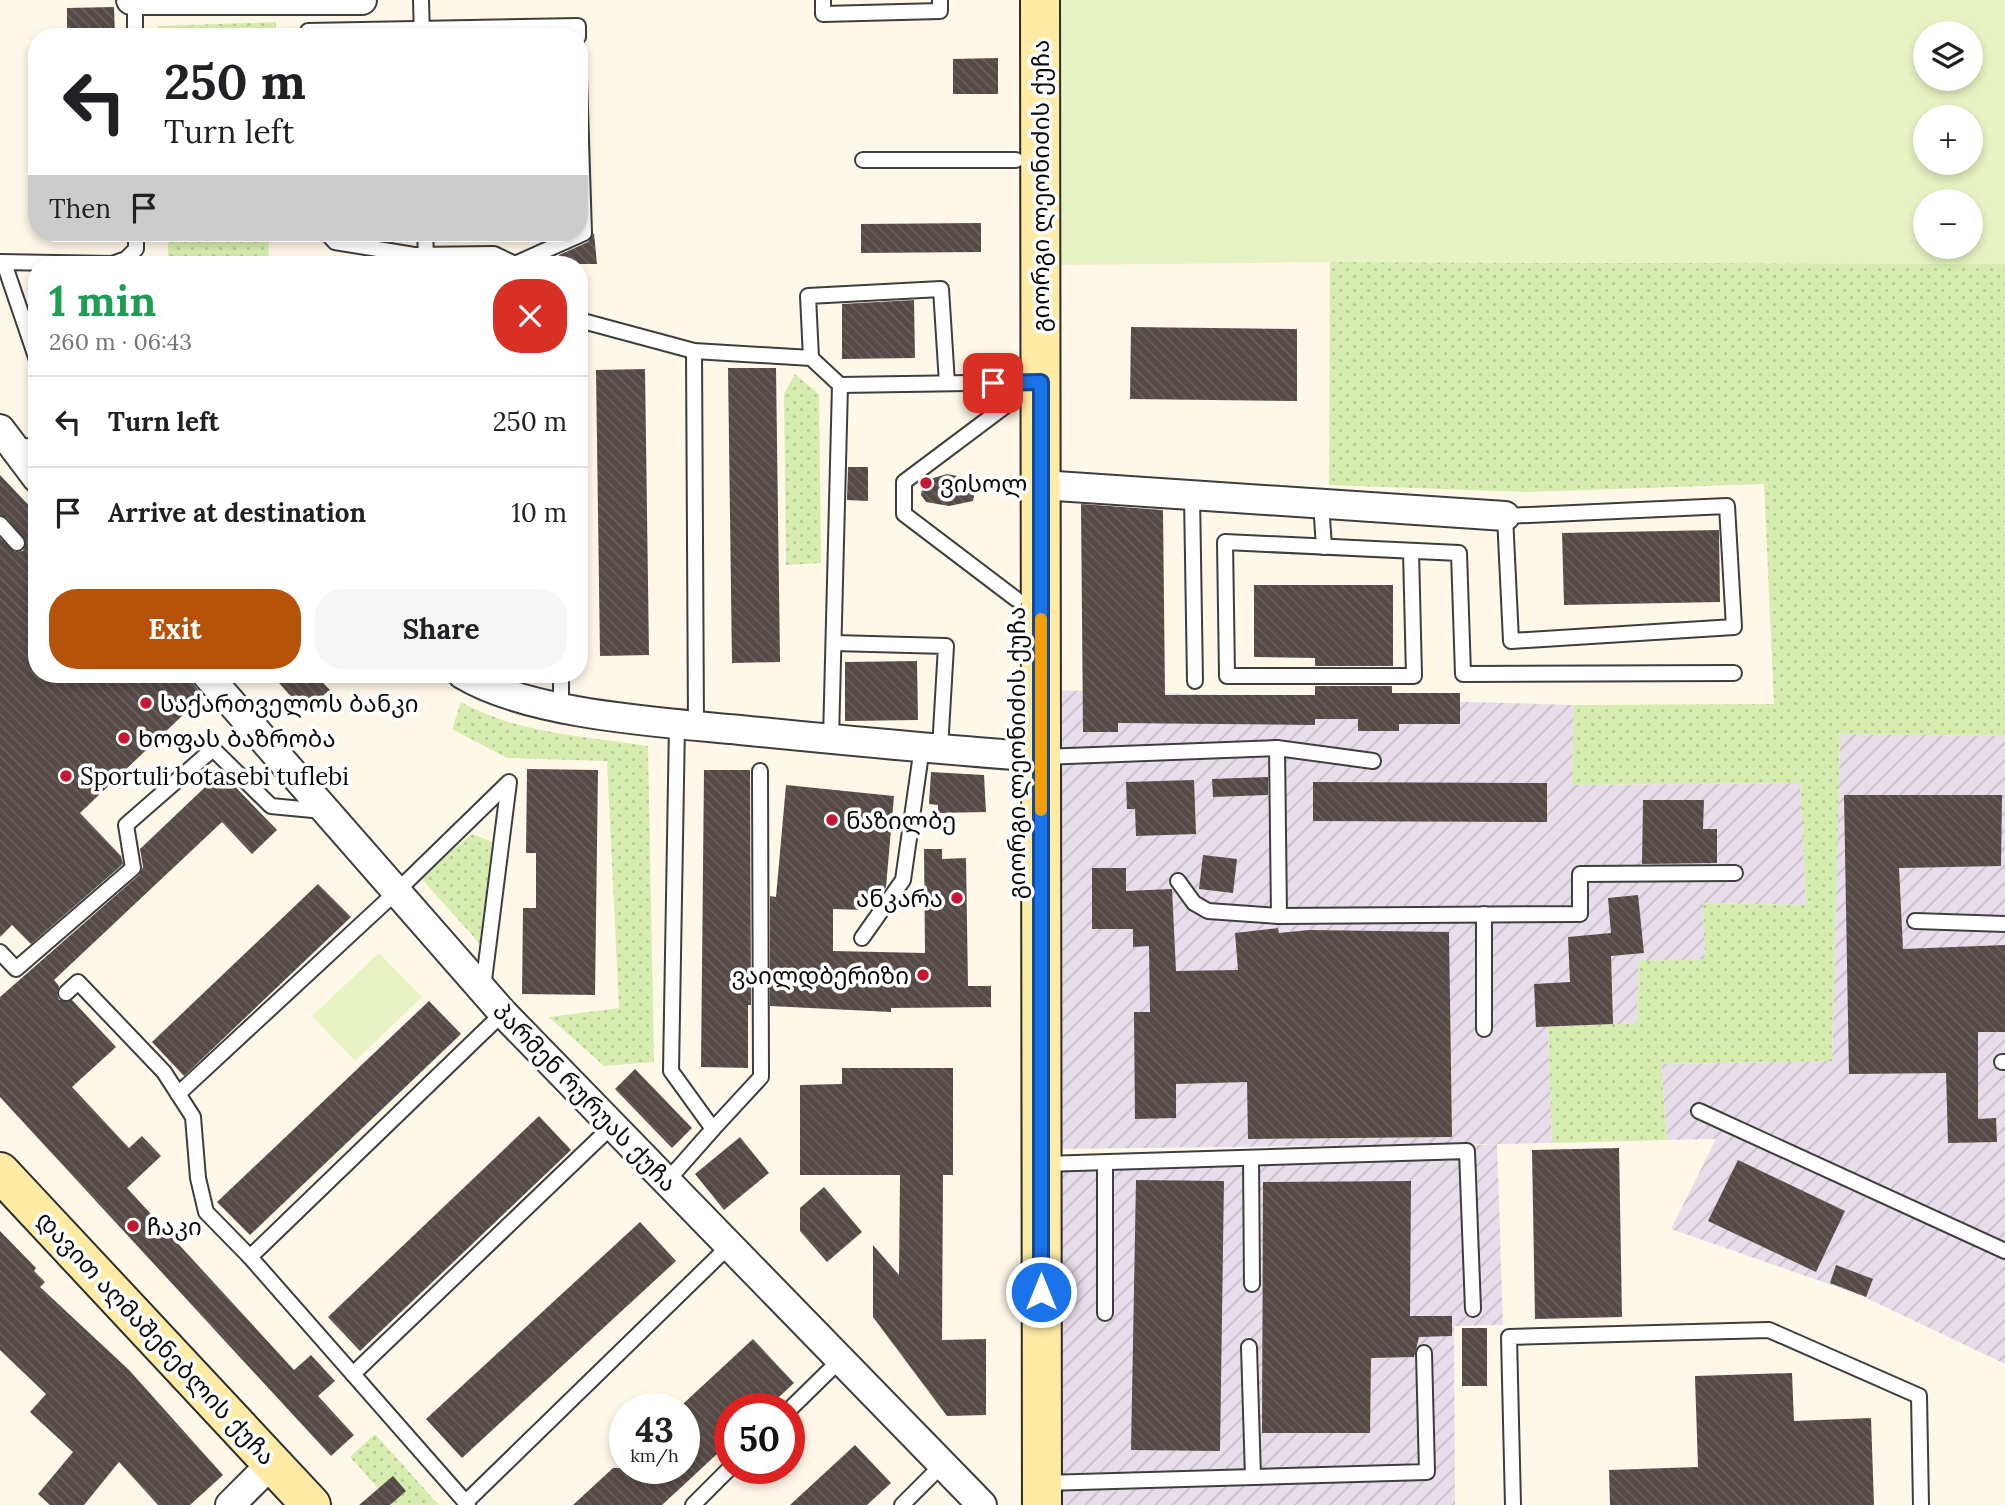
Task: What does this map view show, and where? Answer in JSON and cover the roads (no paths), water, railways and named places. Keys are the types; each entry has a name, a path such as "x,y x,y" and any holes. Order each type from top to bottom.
{"main road":[{"name":"გიორგი ლეონიძის ქუჩა","path":"1016,0 1016,160 1024,387 1041,485 1028,756 1034,1498"},
{"name":"გიორგი ლეონიძის ქუჩა","path":"1034,1498 1042,1164 1028,756 1016,599 1040,0"},
{"name":"დავით აღმაშენებლის ქუჩა","path":"0,1172 311,1505"}],"street":[{"path":"133,0 362,0"},
{"path":"16,441 28,462"},
{"path":"1041,485 1505,516"},
{"name":"პარმენ რურუას ქუჩა","path":"214,683 395,893 503,1013 941,1466 982,1505"},
{"path":"477,683 511,696 561,708 686,725 1028,756"},
{"path":"230,1505 272,1462"}],"lane":[{"path":"133,0 135,28"},
{"path":"308,28 309,0"},
{"path":"421,0 422,28"},
{"path":"822,0 822,14 940,11 940,0"},
{"path":"533,28 578,28"},
{"path":"863,160 1016,160"},
{"path":"335,242 408,256"},
{"path":"533,256 564,242"},
{"path":"456,256 498,256"},
{"path":"28,262 2,262 28,335"},
{"path":"811,358 808,296 941,289 947,383"},
{"path":"588,322 694,351 811,358 840,385 947,383 1024,387"},
{"path":"694,351 686,725 671,1071 713,1129"},
{"path":"831,739 840,385"},
{"path":"1016,599 904,514 904,482 1024,387"},
{"path":"1192,495 1195,681"},
{"path":"1321,503 1324,547"},
{"path":"1727,506 1734,627 1511,640 1505,516 1727,506"},
{"path":"0,524 17,543"},
{"path":"1411,551 1414,676 1227,676 1225,542 1459,553 1463,674 1734,673"},
{"path":"834,643 946,646 931,748 903,880 862,938"},
{"path":"561,683 561,708"},
{"path":"1028,756 1277,748 1373,761"},
{"path":"1277,748 1279,916"},
{"path":"0,952 16,969 134,868 126,825 213,749 271,806 324,811"},
{"path":"667,1181 761,1077 760,771"},
{"path":"178,1094 395,893 509,782 483,990"},
{"path":"1178,881 1194,903 1208,911 1279,916 1580,914 1580,874 1735,873"},
{"path":"1484,914 1484,1028"},
{"path":"1916,921 2005,924"},
{"path":"66,993 78,982 164,1072 193,1117 198,1178 206,1212 250,1257 467,1504 729,1247"},
{"path":"250,1257 503,1013"},
{"path":"1699,1111 2005,1251"},
{"path":"352,1374 612,1126"},
{"path":"1042,1164 1467,1151 1473,1309"},
{"path":"1251,1158 1252,1284"},
{"path":"1105,1163 1105,1313"},
{"path":"1513,1505 1509,1336 1769,1330 1919,1396 1921,1505"},
{"path":"1249,1348 1253,1477"},
{"path":"1034,1498 1253,1477 1427,1472 1424,1353"},
{"path":"805,1394 839,1361"},
{"path":"902,1505 941,1466"},
{"path":"693,1505 714,1484"}],"place":[{"name":"ვისოლ","path":"926,483"},
{"name":"საქართველოს ბანკი","path":"146,703"},
{"name":"Ხოფას Ბაზრობა","path":"124,738"},
{"name":"Sportuli botasebi tuflebi","path":"66,776"},
{"name":"ნაზილბე","path":"832,820"},
{"name":"ანკარა","path":"957,898"},
{"name":"ვაილდბერიზი","path":"923,975"},
{"name":"ჩაკი","path":"133,1226"}]}
